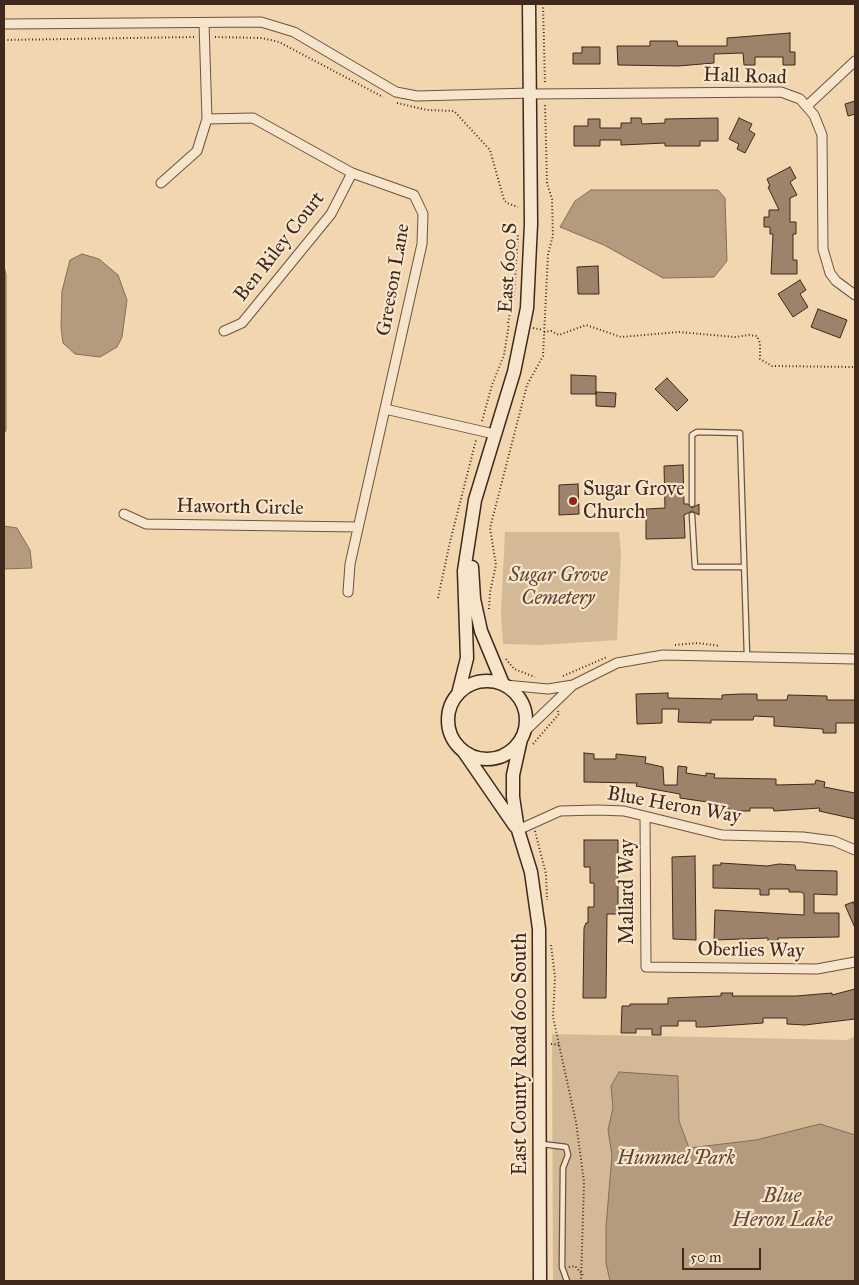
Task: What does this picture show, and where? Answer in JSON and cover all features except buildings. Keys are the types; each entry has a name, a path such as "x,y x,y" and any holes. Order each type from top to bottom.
{"street":[{"name":"East 600 S","path":"471,527 475,500 514,372 525,327 530,267 531,93 529,4"},
{"name":"Hall Road","path":"4,24 261,22 294,32 396,92 417,96 531,93 781,92 790,94 808,106 822,135 823,249 830,273 836,281 855,295"},
{"path":"161,183 197,151 207,119 204,23"},
{"path":"808,106 855,61"},
{"name":"Greeson Lane","path":"207,119 253,118 352,173 414,195 423,214 422,244 350,564 348,592"},
{"name":"Ben Riley Court","path":"224,331 242,323 331,214 352,173"},
{"path":"385,409 494,434"},
{"name":"Haworth Circle","path":"124,514 146,524 358,527"},
{"path":"471,527 472,574 478,618 485,643 504,685 516,694 524,707 526,720 525,740"},
{"path":"471,527 464,571 468,658 458,694 450,706 448,721 451,735 464,751 476,757 495,758 507,753 525,740 553,704 573,685 617,663 646,656 747,656 855,660"},
{"path":"458,694 476,682 491,681 504,685 546,689 573,685"},
{"name":"East County Road 600 South","path":"525,740 512,785 518,830 531,872 539,919 540,1281"},
{"name":"East County Road 600 South","path":"464,751 518,830"},
{"name":"Blue Heron Way","path":"518,830 532,822 560,811 624,811 722,835 811,838 834,841 855,850"},
{"name":"Mallard Way","path":"645,817 646,967"},
{"name":"Oberlies Way","path":"646,967 817,969 855,962"}],"lane":[{"path":"692,504 692,435 697,432 740,433 747,656"},
{"path":"692,515 695,567 744,567"},
{"path":"540,1144 566,1147 568,1155 563,1168 562,1267 567,1281"}],"path":[{"path":"488,616 490,592 496,564 490,528 527,384 543,356 548,254 553,236 552,199 547,183 543,4"},
{"path":"4,40 262,38 279,42 385,98"},
{"path":"393,101 427,110 454,111 490,150 504,200 518,207 519,214"},
{"path":"438,598 450,542 479,431 492,385 504,355 514,295 519,229"},
{"path":"508,323 544,331 551,330 559,335 586,325 621,337 679,332 735,337 757,336 760,343 760,360 772,366 855,366"},
{"path":"501,654 514,669 539,679 546,689"},
{"path":"525,740 559,714 553,704"},
{"path":"532,822 546,874 548,906"},
{"path":"551,941 555,977 553,1017 576,1122 584,1182 581,1281"},
{"path":"562,1267 575,1266 582,1275"}],"green space":[{"name":"Sugar Grove Cemetery","path":"505,532 619,532 621,552 617,640 540,645 503,644 501,614"},
{"name":"Hummel Park","path":"552,1034 847,1040 855,1036 855,1281 553,1281"}],"water":[{"path":"591,190 718,190 725,198 727,261 714,277 663,278 604,245 560,227 575,201"},
{"path":"82,254 99,259 118,275 127,300 122,337 117,347 100,357 75,354 63,343 61,327 62,291 70,260"},
{"path":"4,265 6,275 6,430 4,434"},
{"path":"4,526 17,528 30,550 32,568 4,569"},
{"name":"Blue Heron Lake","path":"619,1072 678,1076 679,1121 689,1148 756,1140 820,1124 855,1135 855,1281 610,1281 606,1263 606,1227 612,1155 608,1130 613,1108 611,1086"}],"place":[{"name":"Sugar Grove Church","path":"573,501"}]}
